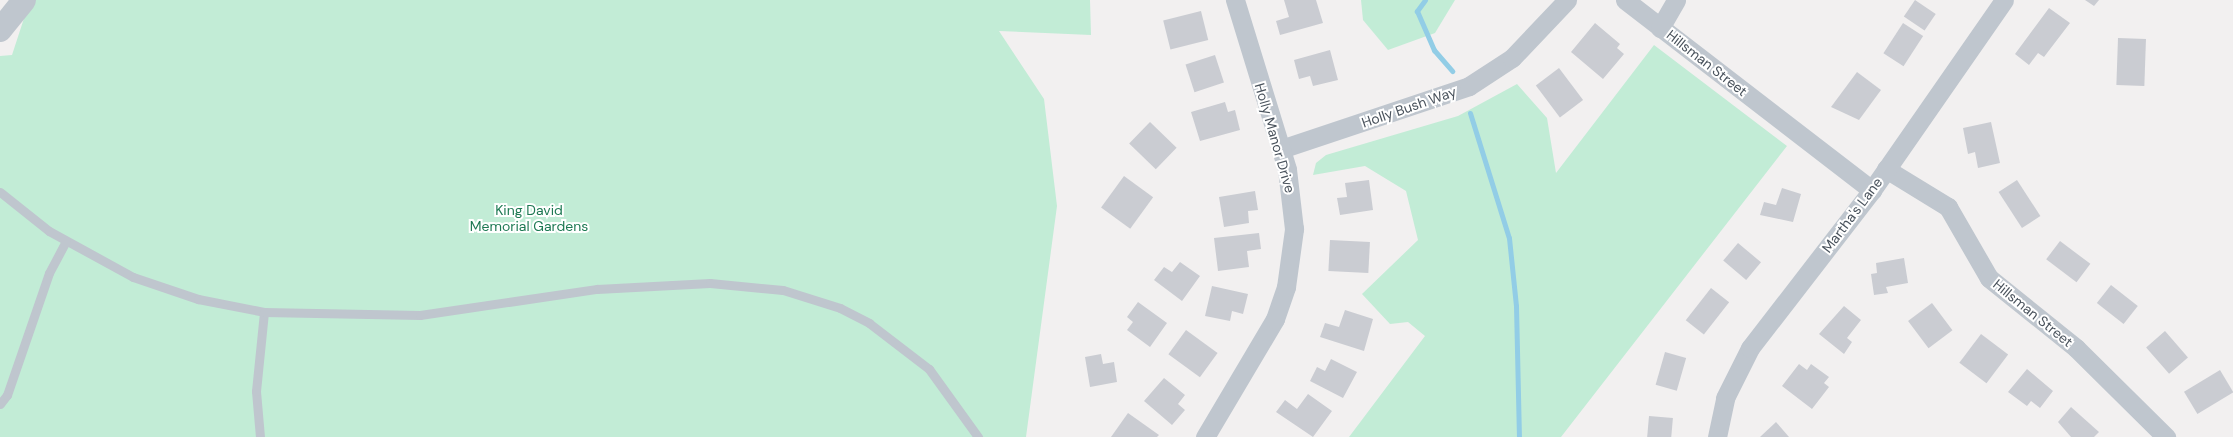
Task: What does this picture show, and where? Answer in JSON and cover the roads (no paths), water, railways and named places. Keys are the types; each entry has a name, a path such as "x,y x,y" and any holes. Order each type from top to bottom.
{"street":[{"path":"0,30 24,0"},
{"name":"Holly Manor Drive","path":"1206,437 1262,346 1286,287 1294,229 1281,148 1235,0"},
{"name":"Holly Bush Way","path":"1281,148 1469,86 1512,58 1567,0"},
{"name":"Hillsman Street","path":"1624,0 1872,190"},
{"name":"Hillsman Street","path":"1660,28 1676,0"},
{"name":"Martha's Lane","path":"1718,437 1726,398 1750,348 1872,190 2004,0"},
{"name":"Hillsman Street","path":"1886,169 1948,206 1989,278 2076,348 2166,437"}],"lane":[{"path":"0,192 66,241 169,290 264,312 420,315 649,284 710,283 783,290 840,308 907,349 950,394 978,437"},
{"path":"0,404 8,395 50,273 66,241"},
{"path":"260,437 256,390 264,312"}],"waterway":[{"path":"1425,0 1417,11 1434,50 1452,71"},
{"path":"1470,113 1509,238 1516,306 1519,437"}],"park label":[{"name":"King David Memorial Gardens","path":"529,218"}]}
